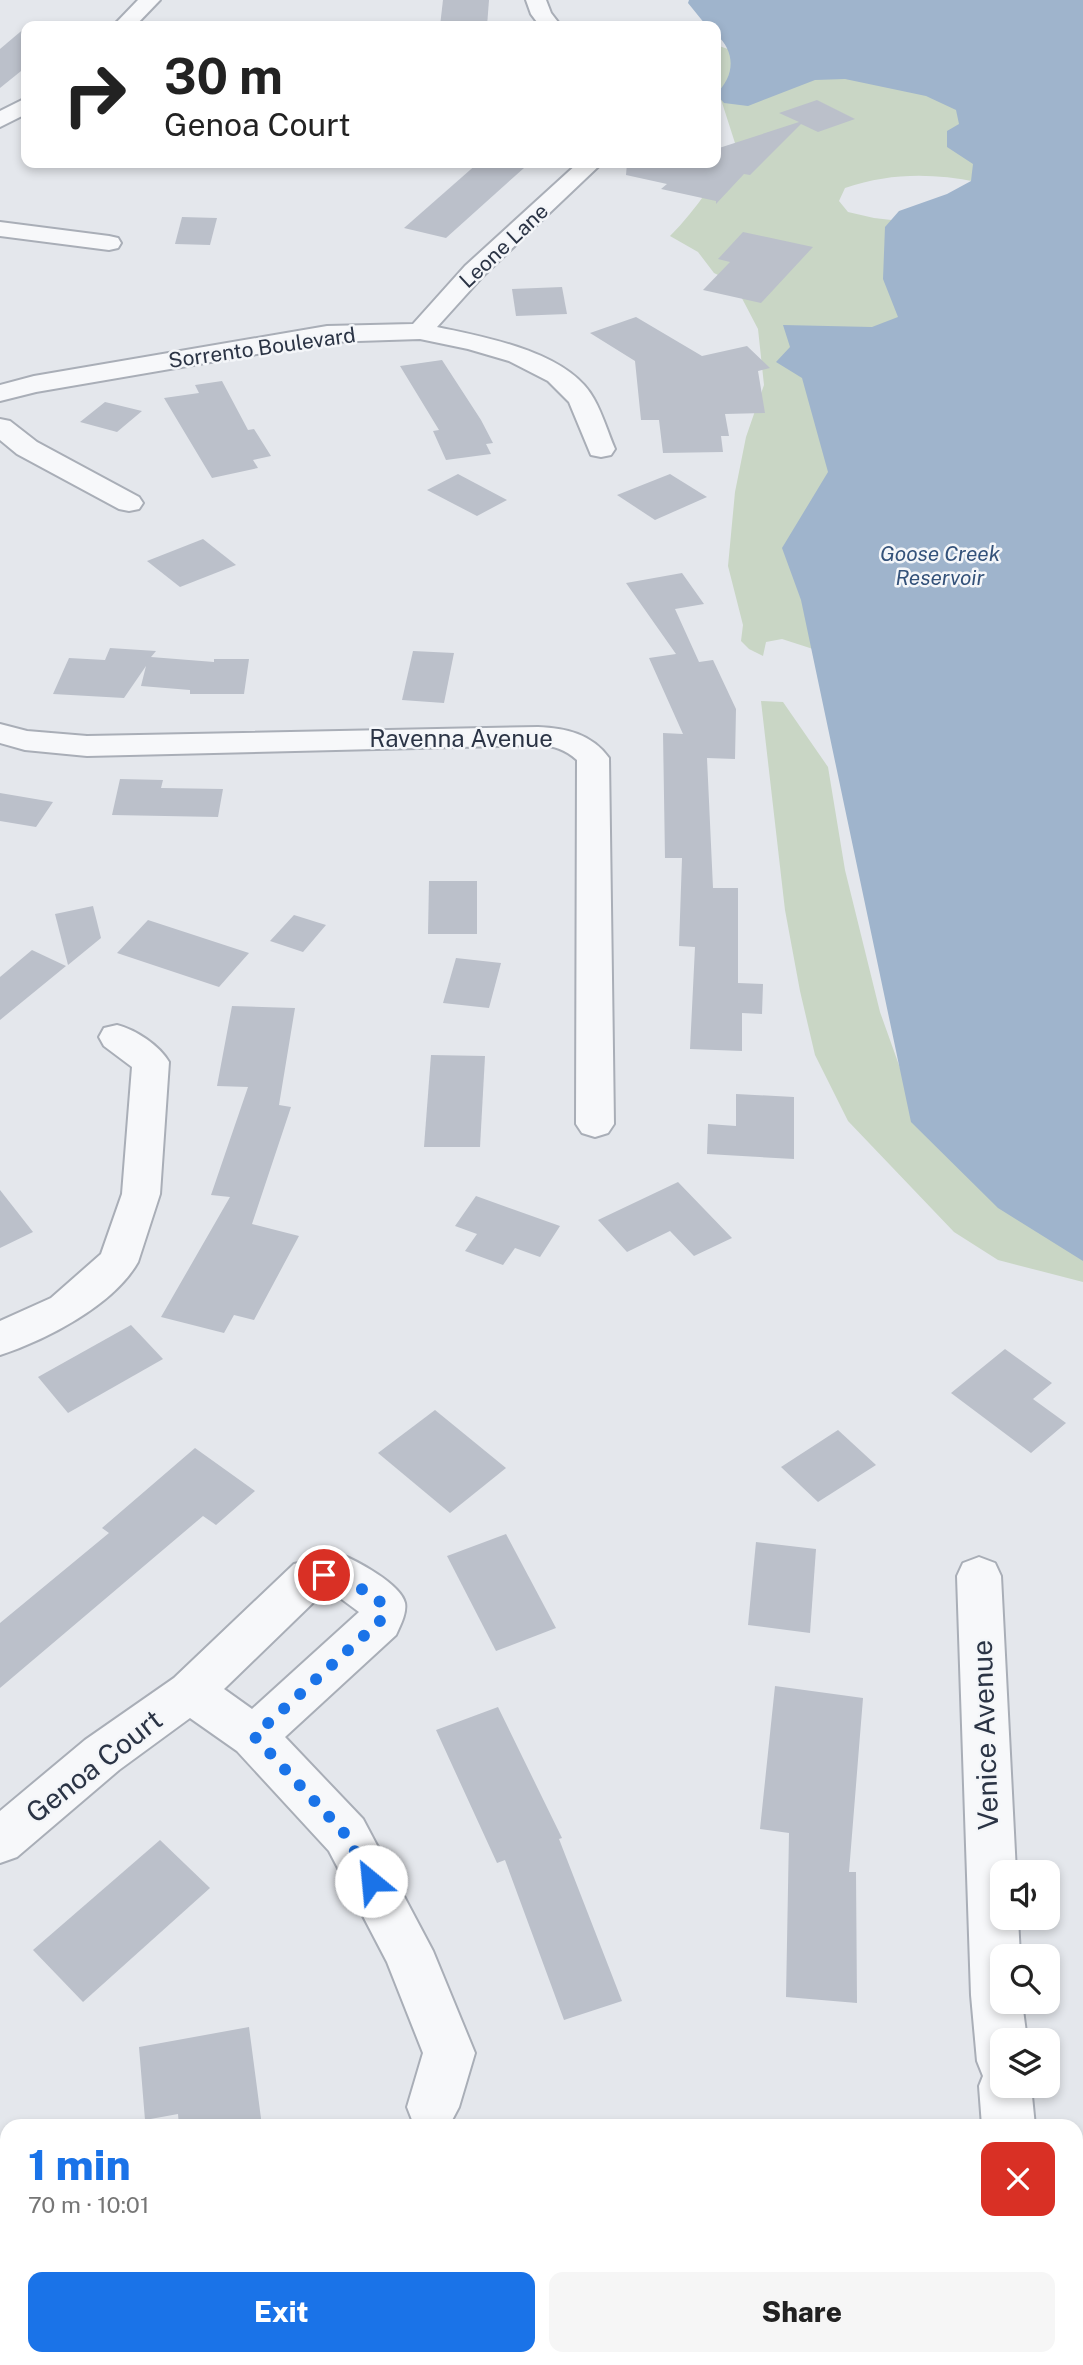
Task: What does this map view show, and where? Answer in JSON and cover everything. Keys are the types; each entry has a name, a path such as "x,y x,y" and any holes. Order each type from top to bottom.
{"street":[{"path":"128,21 150,0"},
{"path":"536,0 547,21"},
{"path":"0,120 21,108"},
{"name":"Leone Lane","path":"419,331 474,271 586,168"},
{"path":"0,229 109,243"},
{"name":"Sorrento Boulevard","path":"0,393 34,384 327,334 419,331 474,342 518,356 557,375 581,399 601,449"},
{"path":"0,427 27,448 129,503"},
{"name":"Ravenna Avenue","path":"0,733 25,740 87,746 538,736 560,737 581,745 593,758 595,1124"},
{"path":"0,1339 65,1309 118,1262 141,1194 151,1062 117,1037"},
{"name":"Genoa Court","path":"0,1841 102,1755 190,1692 310,1577 339,1573 383,1604 380,1621 254,1736"},
{"name":"Venice Avenue","path":"979,1576 1000,2028"},
{"path":"190,1692 254,1736 346,1835 408,1951 449,2053 433,2107"},
{"path":"1006,2098 1008,2119"}],"green space":[{"path":"1011,0 977,182 927,176 878,179 845,188 839,201 848,212 874,218 970,229 813,649 782,639 766,642 763,656 749,649 741,641 743,625 728,566 735,492 746,437 764,385 758,329 734,283 714,273 698,252 670,236 706,192 735,143 721,100 721,47 734,51"},
{"path":"761,701 783,702 828,767 845,870 880,1012 920,1124 1083,1223 1083,1282 998,1260 954,1232 848,1121 815,1055 800,991 785,910"}],"water":[{"name":"Goose Creek Reservoir","path":"689,0 1083,0 1083,1261 998,1208 911,1122 801,600 782,548 828,472 802,378 776,362 790,347 783,325 872,327 898,317 883,279 885,227 899,211 947,194 971,181 973,164 947,147 947,131 959,124 956,110 926,96 845,79 815,80 748,106 724,103 721,100 721,88 727,80 731,64 727,48 721,39 721,21 703,21 688,3"}],"building":[{"path":"443,0 489,0 487,21 441,21"},
{"path":"21,31 21,71 0,88 0,49"},
{"path":"817,100 855,119 818,132 801,124 750,175 744,174 716,204 716,201 661,189 667,184 626,175 627,168 721,168 721,147 799,122 779,113"},
{"path":"472,168 524,168 446,238 404,228"},
{"path":"182,217 217,218 210,245 175,244"},
{"path":"743,232 813,247 761,303 703,290 730,262 718,259"},
{"path":"562,287 567,314 516,316 512,289"},
{"path":"636,317 702,356 747,346 770,368 758,371 765,413 725,414 729,436 721,436 723,452 663,453 659,420 641,420 635,361 590,333"},
{"path":"442,360 493,443 486,444 491,454 446,460 433,431 439,430 400,366"},
{"path":"222,381 248,430 254,429 271,456 253,460 258,468 212,478 164,398 199,393 195,385"},
{"path":"105,402 142,411 117,432 80,422"},
{"path":"458,474 507,500 477,516 427,490"},
{"path":"670,474 707,497 655,520 617,495"},
{"path":"203,539 236,565 180,587 147,561"},
{"path":"682,573 704,604 675,609 699,662 713,660 736,709 735,759 707,758 713,888 738,888 738,983 763,984 762,1014 742,1013 742,1051 690,1049 695,947 679,946 682,858 665,858 663,733 683,734 649,658 676,654 626,583"},
{"path":"110,648 156,651 151,657 214,662 214,659 249,659 244,694 190,694 190,690 141,686 146,666 124,698 53,694 69,658 105,660"},
{"path":"413,651 454,653 444,703 402,700"},
{"path":"120,779 163,780 161,788 223,789 218,817 112,815"},
{"path":"0,793 53,802 36,827 0,821"},
{"path":"429,881 477,881 477,934 428,934"},
{"path":"93,906 101,938 68,965 55,914"},
{"path":"294,915 326,925 303,952 270,941"},
{"path":"148,920 249,953 219,987 117,953"},
{"path":"32,950 66,966 0,1020 0,977"},
{"path":"456,958 501,963 489,1008 443,1003"},
{"path":"232,1006 295,1008 279,1105 291,1107 252,1224 299,1236 254,1320 234,1315 224,1333 161,1317 230,1197 211,1195 248,1087 217,1086"},
{"path":"431,1055 485,1056 480,1147 424,1147"},
{"path":"736,1094 794,1097 794,1159 707,1154 708,1124 736,1126"},
{"path":"678,1182 732,1238 694,1256 670,1231 627,1252 598,1220"},
{"path":"0,1190 33,1232 0,1248"},
{"path":"476,1196 560,1226 540,1257 515,1248 503,1265 465,1251 477,1234 455,1226"},
{"path":"131,1325 163,1359 68,1413 38,1377"},
{"path":"1005,1349 1052,1383 1033,1399 1066,1423 1031,1453 951,1393"},
{"path":"435,1410 506,1468 450,1513 378,1453"},
{"path":"838,1430 876,1465 818,1502 781,1467"},
{"path":"195,1448 255,1491 216,1525 203,1516 0,1688 0,1623 109,1533 102,1528"},
{"path":"506,1534 556,1628 496,1651 447,1556"},
{"path":"756,1542 816,1549 810,1633 748,1625"},
{"path":"775,1686 863,1698 849,1872 856,1872 857,2003 786,1997 789,1833 760,1829"},
{"path":"498,1707 562,1838 559,1839 622,2001 564,2020 505,1860 497,1863 436,1730"},
{"path":"160,1840 210,1888 83,2002 33,1950"},
{"path":"249,2027 261,2119 178,2119 178,2114 145,2119 139,2047"}],"route":[{"path":"324,1575 339,1573 383,1604 380,1621 254,1736 346,1835 371,1881"}]}
